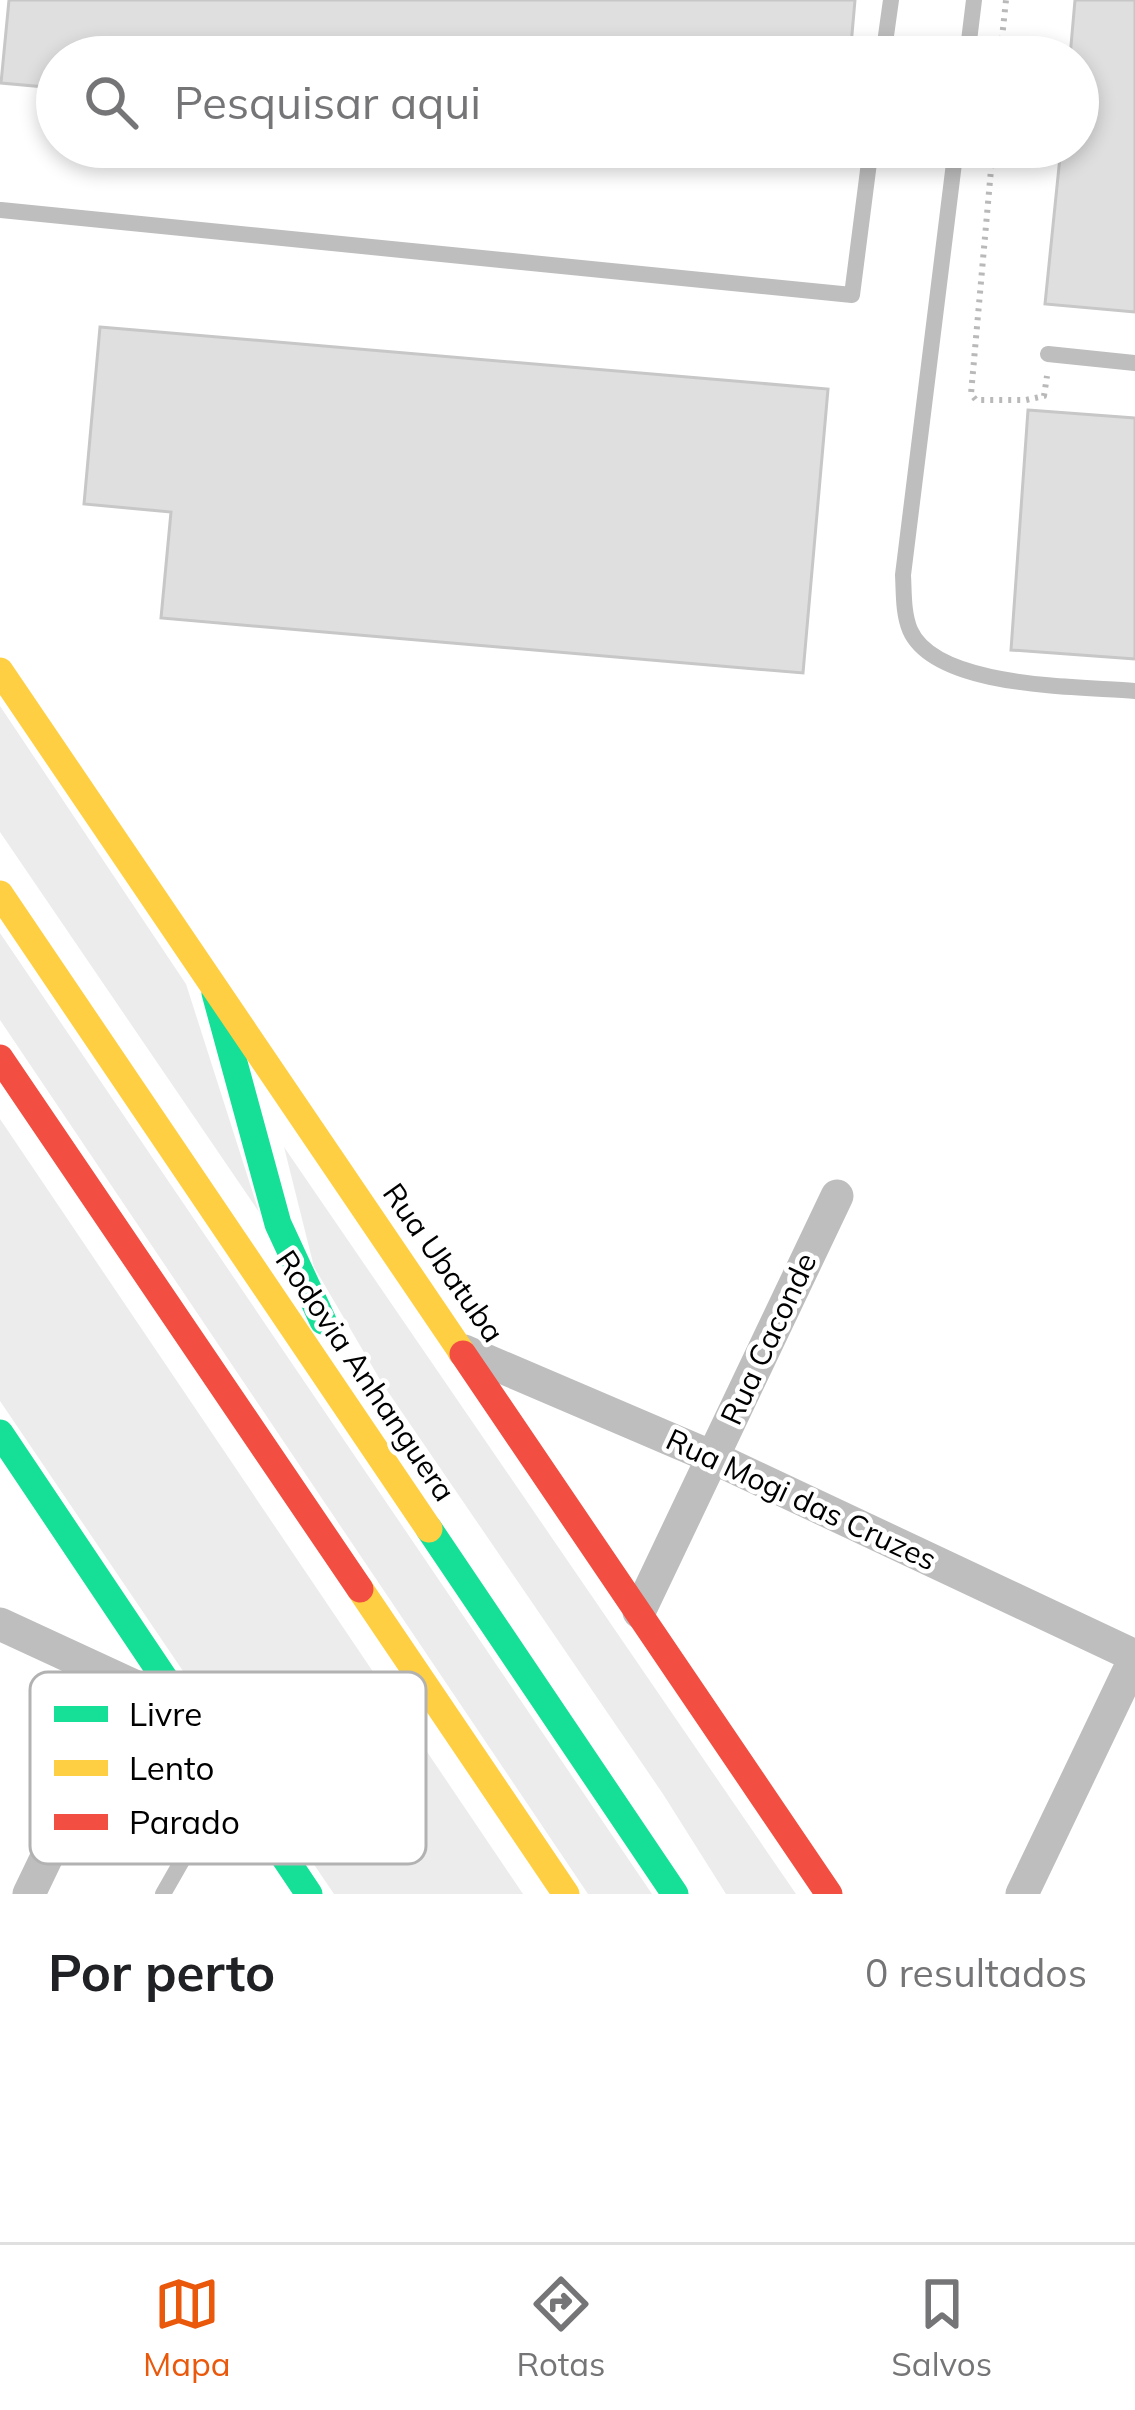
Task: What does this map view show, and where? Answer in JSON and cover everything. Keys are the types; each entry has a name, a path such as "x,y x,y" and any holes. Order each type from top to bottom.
{"main road":[{"name":"Rua Ubatuba","path":"0,671 829,1894"},
{"name":"Rodovia Anhanguera","path":"0,894 676,1894"},
{"path":"215,994 278,1224 302,1283 472,1593"},
{"path":"0,1058 416,1672"},
{"path":"0,1433 159,1672"},
{"path":"426,1687 566,1894"},
{"path":"288,1864 309,1894"}],"street":[{"name":"Rua Caconde","path":"639,1612 837,1196"},
{"name":"Rua Mogi das Cruzes","path":"464,1351 712,1457 1135,1657"},
{"path":"0,1624 104,1672"},
{"path":"1022,1894 1135,1657"},
{"path":"29,1894 43,1864"}],"lane":[{"path":"886,36 891,0"},
{"path":"970,36 974,0"},
{"path":"1,210 852,295 868,168"},
{"path":"953,168 903,575 911,634 930,654 961,671 1135,691"},
{"path":"1048,354 1135,362"},
{"path":"164,1894 181,1864"}],"path":[{"path":"1002,36 1006,0"},
{"path":"991,168 971,394 976,400 1044,396 1048,354"}],"shaded area":[{"path":"0,706 186,984 259,1212 0,832"},
{"path":"0,933 652,1894 588,1894 0,1020"},
{"path":"0,1119 373,1672 184,1672 0,1401"},
{"path":"284,1147 796,1894 726,1894 382,1383 314,1267"},
{"path":"426,1750 523,1894 334,1894 314,1864 426,1864"}],"building":[{"path":"9,0 855,0 852,36 36,36 36,86 1,83"},
{"path":"1075,0 1135,0 1135,312 1045,304 1059,168 1099,168 1099,36 1072,36"},
{"path":"100,327 828,389 803,673 161,618 171,512 84,504"},
{"path":"1028,410 1135,418 1135,659 1011,650"}],"traffic: fast":[{"path":"215,993 278,1224 323,1321"},
{"path":"0,1433 160,1672"},
{"path":"429,1529 675,1894"},
{"path":"289,1864 309,1894"}],"traffic: slow":[{"path":"0,671 463,1354"},
{"path":"0,894 429,1529"},
{"path":"360,1589 416,1672"},
{"path":"426,1687 566,1894"}],"traffic: jam":[{"path":"0,1058 360,1589"},
{"path":"463,1354 829,1894"}]}
